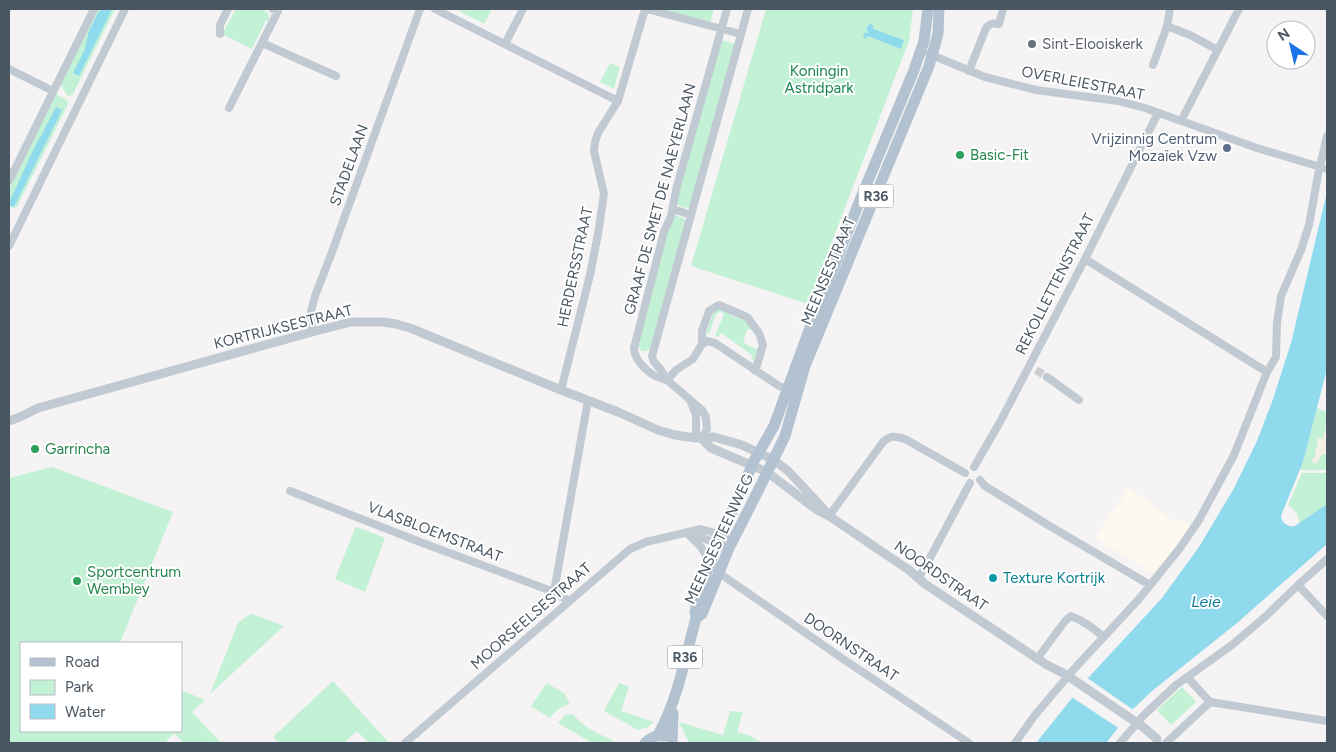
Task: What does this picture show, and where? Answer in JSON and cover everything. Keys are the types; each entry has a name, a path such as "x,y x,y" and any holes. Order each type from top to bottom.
{"main road":[{"name":"R36","path":"921,50 928,9"},
{"name":"R36","path":"932,56 938,34 939,9"},
{"name":"MEENSESTRAAT","path":"752,465 772,432 814,317 921,50"},
{"name":"MEENSESTRAAT","path":"768,472 785,436 806,366 932,56"},
{"name":"MEENSESTEENWEG","path":"658,735 674,697 696,618 695,611 710,562 752,465"},
{"name":"MEENSESTEENWEG","path":"696,618 702,614 731,543 768,472"},
{"name":"MEENSESTEENWEG","path":"674,697 672,728 674,743"},
{"name":"R36","path":"658,735 667,737 674,743"},
{"path":"645,743 651,737 658,735"}],"street":[{"path":"9,181 94,9"},
{"path":"9,246 125,9"},
{"path":"220,34 220,25 228,9"},
{"path":"230,108 278,11 273,9"},
{"name":"STADELAAN","path":"312,332 311,312 315,296 420,9"},
{"path":"435,9 618,101"},
{"path":"505,44 523,9"},
{"path":"646,9 741,34"},
{"name":"HERDERSSTRAAT","path":"561,390 590,275 604,194 594,151 595,142 598,133 618,101 646,9"},
{"name":"GRAAF DE SMET DE NAEYERLAAN","path":"667,380 656,377 639,362 634,354 634,348 664,232 673,209 677,186 727,9"},
{"name":"GRAAF DE SMET DE NAEYERLAAN","path":"699,439 708,429 706,417 702,410 667,380 652,356 748,9"},
{"path":"969,72 986,28 993,23 999,24 1003,9"},
{"path":"1153,65 1167,26 1170,9"},
{"path":"1180,121 1239,9"},
{"path":"1167,26 1190,35 1218,50"},
{"path":"262,43 336,76"},
{"name":"OVERLEIESTRAAT","path":"921,50 969,72 985,77 1036,90 1118,101 1257,148 1325,168"},
{"path":"9,69 53,91"},
{"name":"REKOLLETTENSTRAAT","path":"974,467 1032,367 1158,113"},
{"path":"1015,743 1074,669 1128,612 1180,548 1199,520 1234,455 1267,372 1276,357 1281,296 1301,250 1309,225 1325,168 1327,136"},
{"path":"673,209 691,215"},
{"path":"1085,258 1267,372"},
{"path":"667,380 676,370 693,359 702,344 702,331 710,311 719,305 747,317 759,333 763,345 754,370"},
{"name":"KORTRIJKSESTRAAT","path":"9,421 38,408 312,332 351,322 383,322 419,331 658,430 699,439 714,438 727,440 742,444 760,453"},
{"path":"702,344 708,341 715,343 778,386 788,389"},
{"path":"1047,377 1079,400"},
{"path":"554,592 588,400"},
{"path":"691,402 696,415 699,439"},
{"path":"829,516 883,442 889,437 897,436 905,439 965,473"},
{"name":"KORTRIJKSESTRAAT","path":"699,439 711,448 752,465"},
{"name":"NOORDSTRAAT","path":"760,453 774,460 788,471 829,516"},
{"name":"NOORDSTRAAT","path":"752,465 768,472 817,510 829,516 1037,659 1062,679 1128,723 1162,742"},
{"path":"980,480 975,484 966,480 965,473 967,469 976,468 980,472 980,480 985,486 1150,585"},
{"path":"918,578 970,483"},
{"name":"VLASBLOEMSTRAAT","path":"290,491 554,592 569,601"},
{"name":"MOORSEELSESTRAAT","path":"405,743 630,549 646,542 701,529 731,543"},
{"path":"687,532 700,546 718,572"},
{"path":"1120,743 1144,715 1176,684 1206,664 1266,616 1327,559"},
{"name":"DOORNSTRAAT","path":"718,572 969,743"},
{"path":"1298,585 1327,616"},
{"path":"1037,659 1065,621 1071,616 1080,620 1103,637"},
{"path":"1187,677 1210,702 1327,721"},
{"path":"1162,742 1210,702"}],"shaded area":[{"path":"1129,488 1177,523 1180,519 1190,526 1155,574 1095,538"}],"green space":[{"path":"252,8 263,10 269,16 269,22 266,20 252,49 222,34 236,9"},
{"path":"98,9 115,9 73,94 69,96 60,84"},
{"path":"456,9 492,9 484,24"},
{"path":"661,9 714,9 710,23"},
{"name":"Koningin Astridpark","path":"766,9 913,9 909,41 808,304 691,266"},
{"path":"721,40 736,44 690,207 687,208 679,206 676,202"},
{"path":"610,63 620,67 614,89 600,82"},
{"path":"56,94 68,101 68,104 17,207 13,208 9,206 9,190"},
{"path":"675,216 682,217 686,221 650,349 644,351 640,350 637,344 671,220"},
{"path":"720,309 730,312 730,315 750,322 753,330 747,329 743,343 758,350 753,361 751,361 753,356 721,333 718,337 715,336 724,314 720,312 716,314 709,334 706,333 713,313"},
{"path":"1317,408 1327,412 1327,470 1300,470 1303,462"},
{"name":"Sportcentrum Wembley","path":"52,467 173,512 120,642 20,642 20,732 182,732 182,690 205,700 192,712 221,743 184,743 174,733 165,743 9,743 9,478"},
{"path":"1302,473 1327,473 1327,504 1298,525 1300,523 1296,512 1288,505"},
{"path":"357,527 385,538 365,592 335,579"},
{"path":"252,614 284,626 210,694 238,623"},
{"path":"333,681 389,743 369,743 357,731 344,743 279,743 273,737"},
{"path":"547,683 565,694 569,702 569,704 558,709 550,718 531,706"},
{"path":"619,683 629,686 621,711 654,722 648,727 638,730 604,711"},
{"path":"1182,687 1196,702 1171,725 1157,710"},
{"path":"730,711 743,712 737,732 751,736 762,743 689,743 679,722 723,735"},
{"path":"573,714 587,727 617,743 592,743 558,723 565,715"}],"sand":[{"path":"1327,425 1327,455 1322,454 1317,463 1313,463 1312,460 1316,455 1315,449 1318,445 1317,440 1319,438 1323,439"}],"water":[{"path":"102,9 112,9 79,76 73,73 85,49 89,31"},
{"path":"869,24 873,25 873,29 904,40 901,49 868,36 866,39 863,37 865,32 869,32 866,30"},
{"path":"56,107 62,110 14,207 9,205 36,144"},
{"name":"Leie","path":"1327,192 1327,369 1303,462 1281,516 1286,524 1295,526 1327,504 1327,544 1237,623 1152,691 1133,709 1106,743 1036,743 1089,677 1162,598 1199,547 1233,490 1257,441 1291,343"}],"pier":[{"path":"1086,677 1135,711 1120,729 1070,696"}],"tunnel":[{"path":"1036,370 1047,377"}],"place":[{"name":"Sint-Elooiskerk","path":"1032,44"},
{"name":"Vrijzinnig Centrum Mozaïek Vzw","path":"1227,148"},
{"name":"Basic-Fit","path":"960,155"},
{"name":"Garrincha","path":"35,449"},
{"name":"Texture Kortrijk","path":"993,578"},
{"name":"Sportcentrum Wembley","path":"77,581"}]}
